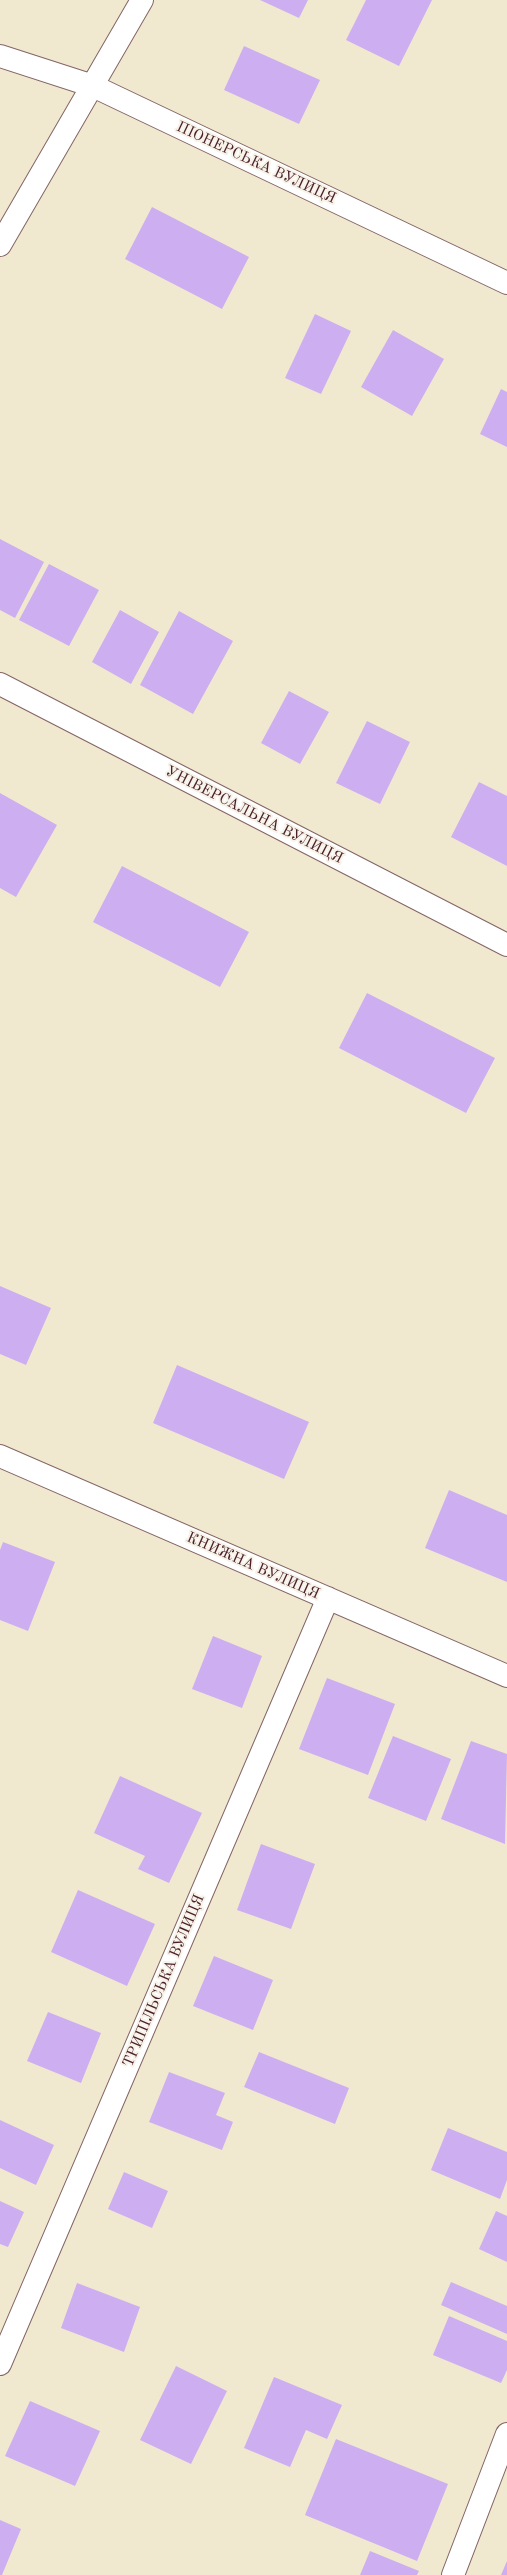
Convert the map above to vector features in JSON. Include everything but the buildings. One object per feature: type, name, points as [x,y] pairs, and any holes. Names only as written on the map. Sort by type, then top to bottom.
[{"type":"street","points":[[0,245],[142,0]]},
{"type":"street","name":"ПІОНЕРСЬКА ВУЛИЦЯ","points":[[0,56],[93,86],[507,282]]},
{"type":"street","name":"УНІВЕРСАЛЬНА ВУЛИЦЯ","points":[[0,684],[507,945]]},
{"type":"street","name":"КНИЖНА ВУЛИЦЯ","points":[[0,1456],[507,1676]]},
{"type":"street","name":"ТРИПІЛЬСЬКА ВУЛИЦЯ","points":[[0,2364],[328,1598]]},
{"type":"street","points":[[453,2575],[507,2434]]}]
